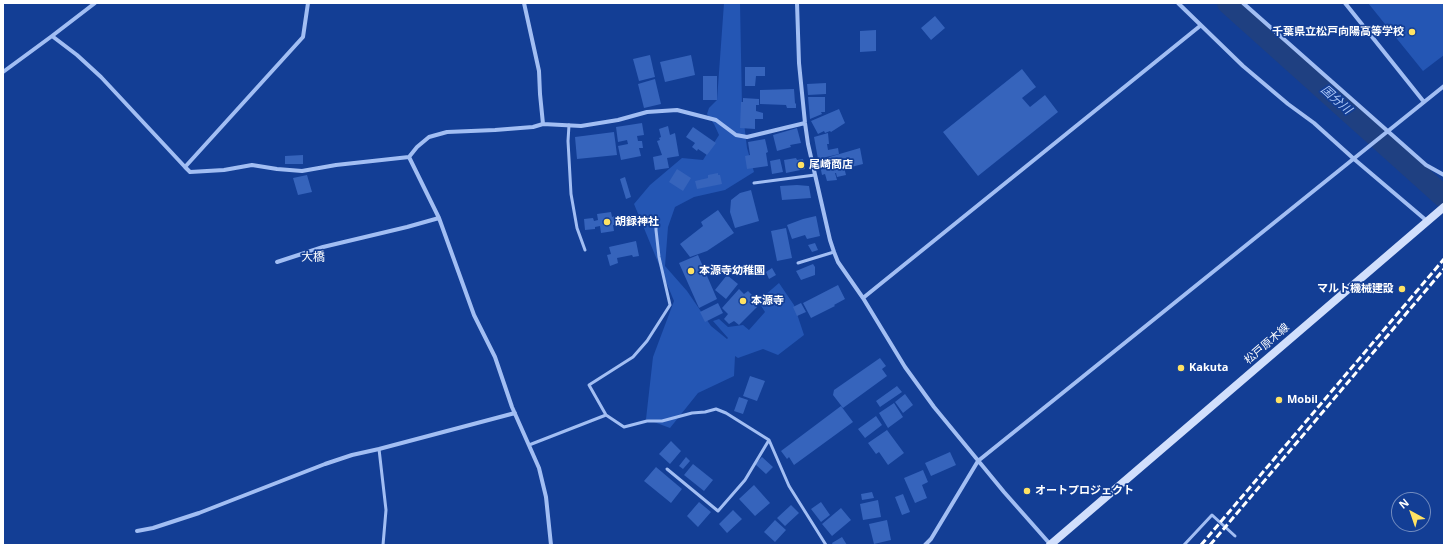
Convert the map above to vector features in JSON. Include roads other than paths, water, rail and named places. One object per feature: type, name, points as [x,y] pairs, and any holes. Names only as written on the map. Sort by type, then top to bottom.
[{"type":"main road","name":"松戸原木線","points":[[1050,545],[1444,207]]},
{"type":"street","points":[[3,72],[95,3]]},
{"type":"street","points":[[185,167],[303,37],[308,3]]},
{"type":"street","points":[[524,3],[539,71],[543,124]]},
{"type":"street","points":[[796,3],[799,64],[805,123],[815,175],[834,252],[838,262],[863,298],[905,368],[934,407],[1050,545]]},
{"type":"street","points":[[1178,3],[1200,26],[1243,66],[1288,104],[1314,123],[1354,159],[1428,221]]},
{"type":"street","points":[[1243,3],[1426,165],[1444,175]]},
{"type":"street","points":[[1345,3],[1424,102]]},
{"type":"street","points":[[863,298],[1200,26]]},
{"type":"street","points":[[52,36],[77,55],[101,77],[190,172],[224,170],[252,165],[302,171],[336,165],[409,157],[417,147],[429,137],[447,132],[533,127],[543,124],[581,126],[618,120],[647,112],[677,110],[716,120],[736,135],[748,137],[805,123]]},
{"type":"street","points":[[925,545],[931,540],[978,461],[1444,86]]},
{"type":"street","points":[[409,157],[439,218],[472,308],[495,357],[512,407],[539,468],[546,497],[551,545]]},
{"type":"street","points":[[277,262],[323,247],[439,218]]},
{"type":"street","points":[[137,531],[153,528],[200,513],[325,464],[352,455],[515,413]]},
{"type":"street","points":[[931,540],[932,545]]},
{"type":"lane","points":[[569,125],[568,141],[571,194],[577,228],[585,250]]},
{"type":"lane","points":[[754,183],[815,175]]},
{"type":"lane","points":[[656,217],[659,257],[670,305],[647,341],[633,356],[589,385],[606,415],[624,427],[647,421],[662,421],[692,413],[716,409],[726,412],[769,440],[789,486],[826,545]]},
{"type":"lane","points":[[798,262],[834,252]]},
{"type":"lane","points":[[529,445],[606,415]]},
{"type":"lane","points":[[667,469],[718,511],[745,480],[769,440]]},
{"type":"lane","points":[[379,449],[386,510],[383,545]]},
{"type":"lane","points":[[1184,545],[1212,515],[1234,536]]},
{"type":"waterway","name":"国分川","points":[[1228,3],[1444,197]]},
{"type":"railway","points":[[1201,545],[1444,259]]},
{"type":"railway","points":[[1210,545],[1444,269]]},
{"type":"place","name":"千葉県立松戸向陽高等学校","points":[[1412,32]]},
{"type":"place","name":"尾崎商店","points":[[801,165]]},
{"type":"place","name":"胡録神社","points":[[607,222]]},
{"type":"place","name":"本源寺幼稚園","points":[[691,271]]},
{"type":"place","name":"マルト機械建設","points":[[1402,289]]},
{"type":"place","name":"本源寺","points":[[743,301]]},
{"type":"place","name":"Kakuta","points":[[1181,368]]},
{"type":"place","name":"Mobil","points":[[1279,400]]},
{"type":"place","name":"オートプロジェクト","points":[[1027,491]]},
{"type":"district","name":"大橋","points":[[313,258]]}]
